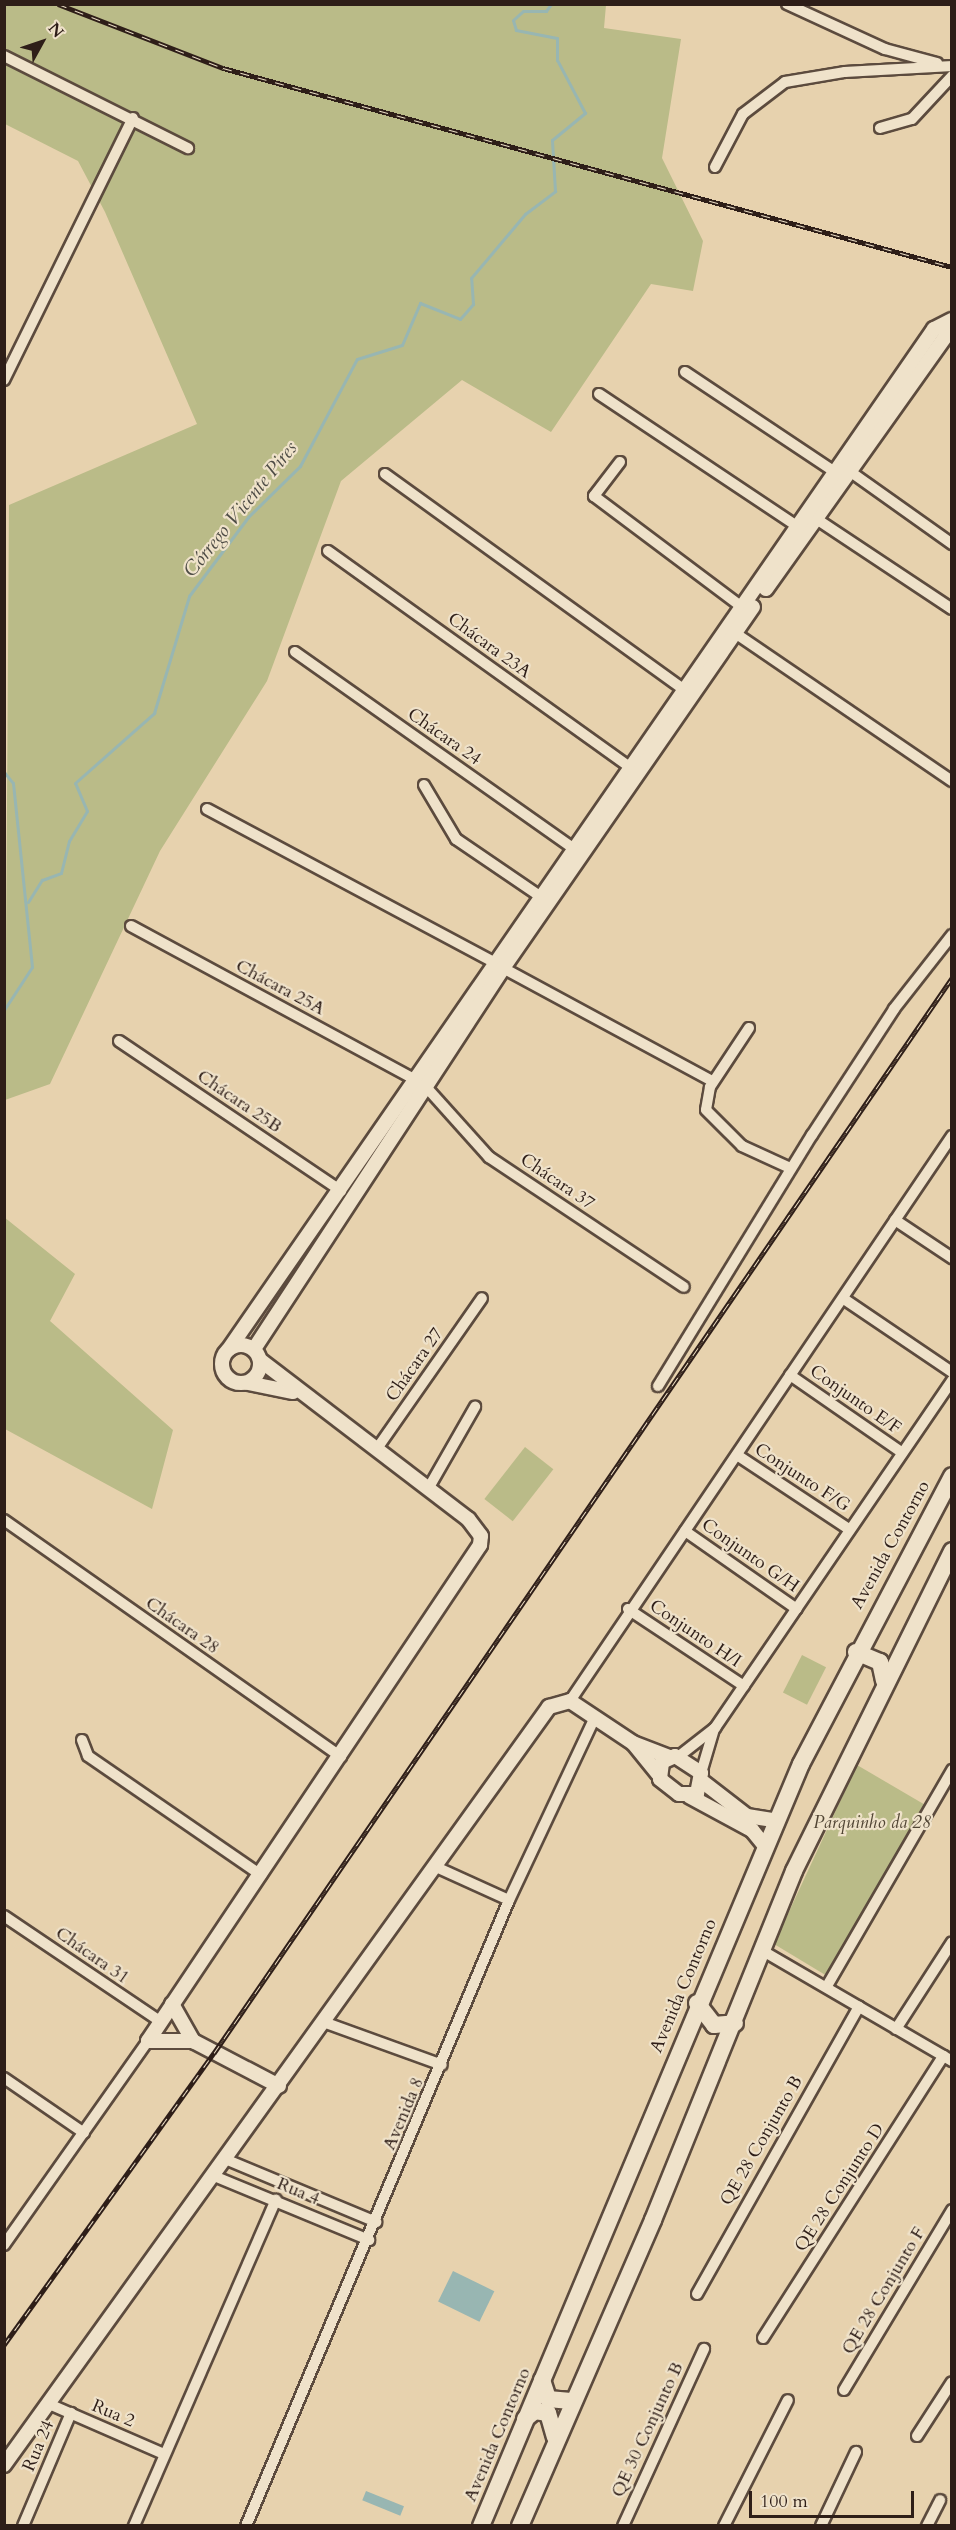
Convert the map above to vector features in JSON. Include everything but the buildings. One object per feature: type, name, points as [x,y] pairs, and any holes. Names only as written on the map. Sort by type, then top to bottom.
[{"type":"main road","name":"Avenida Contorno","points":[[481,2526],[542,2380],[584,2292],[697,2003],[777,1821],[856,1652],[951,1476]]},
{"type":"main road","points":[[520,2526],[555,2438],[735,2024],[828,1796],[951,1551]]},
{"type":"main road","points":[[856,1652],[880,1662],[884,1681]]},
{"type":"main road","points":[[697,2003],[714,2025],[735,2024]]},
{"type":"main road","points":[[542,2380],[548,2399],[571,2401]]},
{"type":"main road","points":[[525,2419],[535,2411],[548,2413],[555,2424],[555,2438]]},
{"type":"street","points":[[787,4],[808,10],[885,49],[951,69]]},
{"type":"street","points":[[4,56],[133,118],[188,148]]},
{"type":"street","points":[[880,128],[912,120],[951,69]]},
{"type":"street","points":[[715,167],[743,114],[785,82],[827,74],[951,69]]},
{"type":"street","points":[[4,380],[133,118]]},
{"type":"street","points":[[304,1395],[248,1383],[237,1384],[222,1369],[229,1349],[340,1191],[414,1079],[499,966],[815,518],[841,471],[934,329],[951,321]]},
{"type":"street","points":[[545,899],[574,849],[797,526],[951,327]]},
{"type":"street","points":[[685,372],[951,544]]},
{"type":"street","points":[[599,394],[797,526]]},
{"type":"street","points":[[620,462],[594,496],[742,607]]},
{"type":"street","points":[[386,474],[684,690]]},
{"type":"street","points":[[815,518],[951,609]]},
{"type":"street","name":"Chácara 23A","points":[[328,551],[630,767]]},
{"type":"street","points":[[735,633],[951,781]]},
{"type":"street","name":"Chácara 24","points":[[295,652],[574,849]]},
{"type":"street","points":[[424,785],[456,839],[545,899]]},
{"type":"street","points":[[207,809],[712,1081]]},
{"type":"street","name":"Chácara 25A","points":[[130,926],[414,1079]]},
{"type":"street","points":[[658,1386],[790,1168],[894,1009],[951,935]]},
{"type":"street","points":[[248,1383],[259,1374],[257,1355],[427,1088],[499,966]]},
{"type":"street","points":[[749,1028],[712,1081],[705,1105],[716,1124],[763,1159],[790,1168]]},
{"type":"street","name":"Chácara 25B","points":[[119,1041],[340,1191]]},
{"type":"street","name":"Chácara 37","points":[[427,1088],[481,1151],[684,1287]]},
{"type":"street","points":[[570,1701],[628,1609],[737,1455],[950,1142]]},
{"type":"street","points":[[895,1220],[951,1258]]},
{"type":"street","name":"Chácara 27","points":[[376,1450],[482,1298]]},
{"type":"street","points":[[844,1299],[951,1372]]},
{"type":"street","points":[[4,2245],[148,2041],[480,1550],[477,1527],[304,1395],[257,1355],[229,1349]]},
{"type":"street","name":"Conjunto E/F","points":[[790,1375],[901,1452]]},
{"type":"street","points":[[689,1796],[700,1791],[715,1728],[951,1380]]},
{"type":"street","points":[[428,1489],[476,1407]]},
{"type":"street","name":"Conjunto F/G","points":[[737,1455],[849,1529]]},
{"type":"street","name":"Chácara 28","points":[[4,1520],[341,1757]]},
{"type":"street","name":"Conjunto G/H","points":[[685,1530],[797,1609]]},
{"type":"street","name":"Conjunto H/I","points":[[628,1609],[744,1686]]},
{"type":"street","points":[[4,2465],[326,2023],[434,1866],[553,1703],[570,1701],[633,1743],[674,1757],[747,1816],[777,1821]]},
{"type":"street","name":"Avenida 8","points":[[246,2526],[369,2240],[509,1899],[595,1717]]},
{"type":"street","points":[[658,1774],[674,1757],[715,1728]]},
{"type":"street","points":[[82,1740],[88,1756],[261,1875]]},
{"type":"street","points":[[633,1743],[672,1789],[752,1830],[766,1847]]},
{"type":"street","points":[[827,1986],[951,1770]]},
{"type":"street","points":[[434,1866],[509,1899]]},
{"type":"street","name":"Chácara 31","points":[[4,1916],[161,2022]]},
{"type":"street","points":[[896,2029],[951,1942]]},
{"type":"street","points":[[763,1951],[827,1986],[947,2058]]},
{"type":"street","points":[[172,2004],[193,2041]]},
{"type":"street","name":"QE 28 Conjunto B","points":[[697,2294],[859,2006]]},
{"type":"street","points":[[326,2023],[442,2065]]},
{"type":"street","points":[[148,2041],[193,2041],[279,2086]]},
{"type":"street","name":"QE 28 Conjunto D","points":[[763,2337],[947,2058]]},
{"type":"street","points":[[4,2078],[84,2133]]},
{"type":"street","name":"Rua 4","points":[[225,2159],[376,2223]]},
{"type":"street","name":"Rua 4","points":[[214,2176],[369,2240]]},
{"type":"street","points":[[134,2526],[271,2198],[273,2180]]},
{"type":"street","points":[[315,2216],[321,2200]]},
{"type":"street","name":"QE 28 Conjunto F","points":[[844,2390],[951,2210]]},
{"type":"street","name":"QE 30 Conjunto B","points":[[623,2526],[704,2349]]},
{"type":"street","points":[[917,2436],[951,2382]]},
{"type":"street","points":[[724,2526],[788,2400]]},
{"type":"street","name":"Rua 2","points":[[49,2404],[164,2454]]},
{"type":"street","name":"Rua 24","points":[[23,2526],[71,2413]]},
{"type":"street","points":[[821,2526],[856,2452]]},
{"type":"street","points":[[927,2526],[940,2500]]},
{"type":"green space","points":[[5,5],[606,5],[604,28],[681,39],[662,158],[703,241],[693,291],[651,284],[551,432],[462,380],[341,481],[267,681],[160,851],[50,1084],[5,1100],[9,505],[197,424],[105,212],[78,161],[5,124]]},
{"type":"green space","points":[[4,1217],[75,1274],[50,1321],[173,1430],[152,1509],[5,1429]]},
{"type":"green space","points":[[525,1447],[553,1469],[513,1521],[484,1499]]},
{"type":"green space","points":[[802,1655],[826,1667],[807,1705],[783,1692]]},
{"type":"green space","name":"Parquinho da 28","points":[[857,1765],[927,1806],[827,1976],[774,1944]]},
{"type":"water","points":[[453,2271],[494,2291],[479,2322],[438,2302]]},
{"type":"water","points":[[366,2491],[404,2506],[400,2516],[362,2500]]},
{"type":"waterway","name":"Córrego Vicente Pires","points":[[28,902],[42,880],[61,873],[69,841],[87,811],[75,783],[154,713],[189,596],[248,517],[300,466],[357,359],[402,345],[420,303],[460,319],[473,304],[471,278],[525,214],[555,191],[552,140],[585,113],[557,60],[557,38],[516,30],[513,20],[523,11],[546,11],[551,4]]},
{"type":"waterway","points":[[4,772],[13,783],[32,967],[4,1010]]},
{"type":"railway","points":[[58,4],[223,68],[952,267]]},
{"type":"railway","points":[[4,2345],[214,2053],[952,978]]}]
